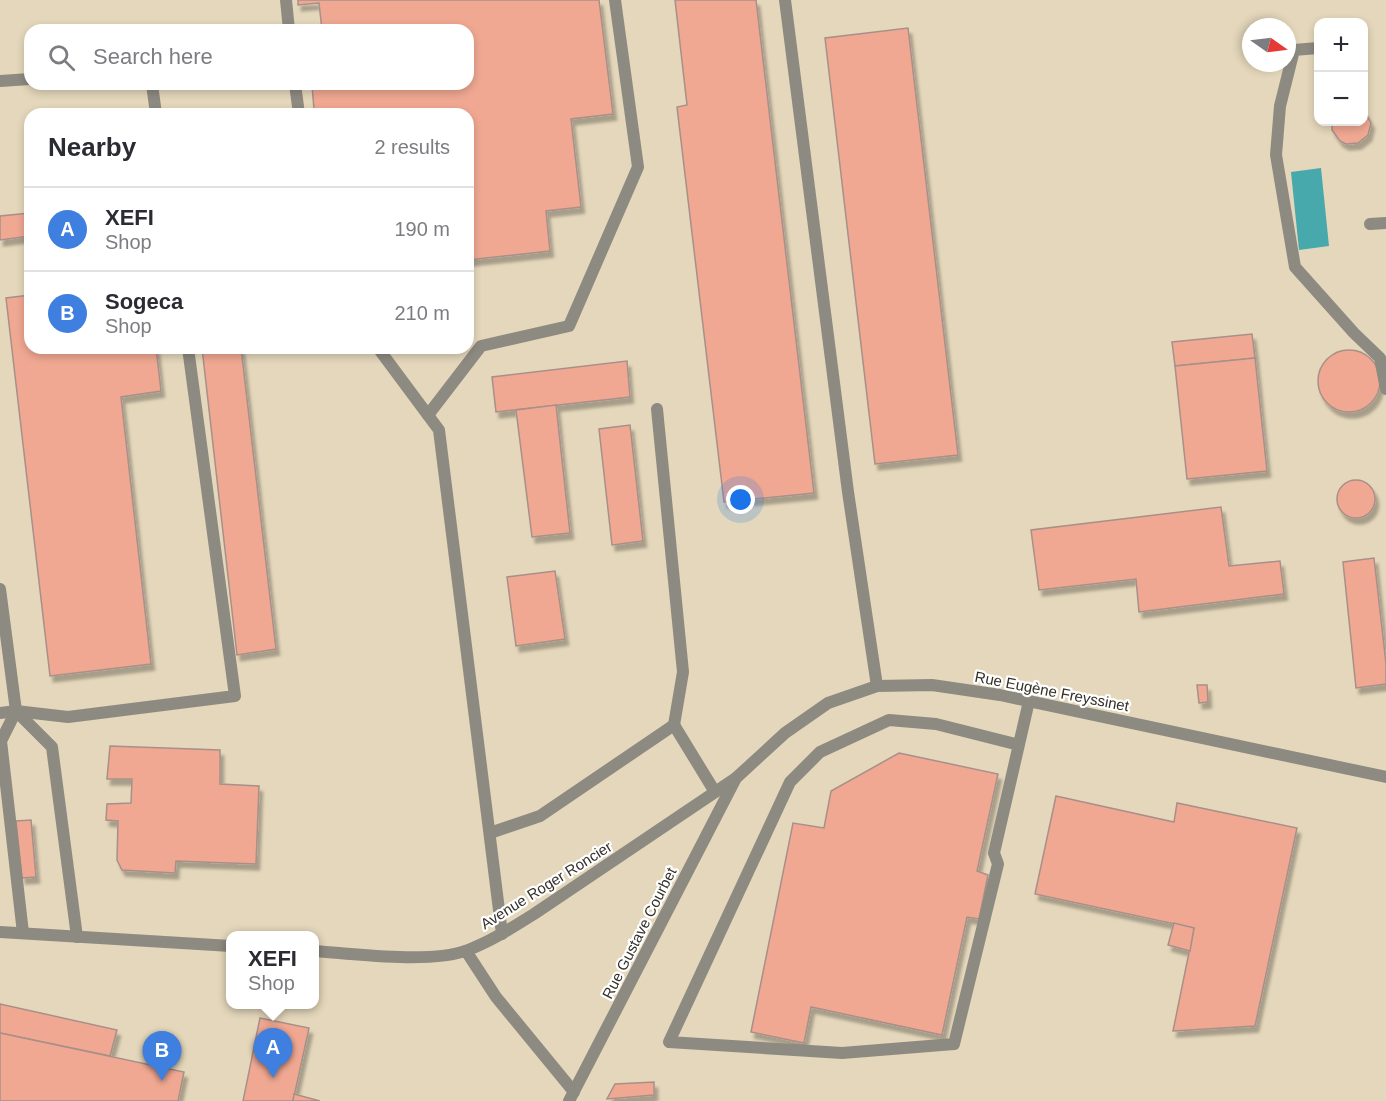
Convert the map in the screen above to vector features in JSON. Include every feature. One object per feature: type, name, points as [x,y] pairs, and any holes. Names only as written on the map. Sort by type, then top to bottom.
[{"type":"street","points":[[286,0],[288,24]]},
{"type":"street","points":[[428,415],[481,346],[569,326],[638,167],[615,0]]},
{"type":"street","points":[[785,0],[848,492],[877,686]]},
{"type":"street","points":[[1314,48],[1294,50],[1280,106],[1276,154],[1295,267],[1354,333],[1380,358],[1386,389]]},
{"type":"street","points":[[0,81],[24,79]]},
{"type":"street","points":[[153,90],[155,108]]},
{"type":"street","points":[[296,90],[298,108]]},
{"type":"street","points":[[1370,224],[1386,223]]},
{"type":"street","points":[[0,713],[16,711],[68,717],[235,696],[189,354]]},
{"type":"street","points":[[382,354],[439,430],[502,934]]},
{"type":"street","points":[[657,409],[683,672],[674,725],[715,792]]},
{"type":"street","points":[[0,589],[16,711],[1,741],[23,933]]},
{"type":"street","name":"Rue Eugène Freyssinet","points":[[736,778],[784,733],[828,703],[877,686],[933,685],[1029,701],[1386,777]]},
{"type":"street","points":[[1019,745],[936,724],[889,720],[820,752],[790,782],[669,1042],[842,1053],[954,1044],[998,864],[993,854],[1019,745],[1029,701]]},
{"type":"street","points":[[16,711],[52,747],[77,937]]},
{"type":"street","points":[[490,833],[540,816],[674,725]]},
{"type":"street","name":"Avenue Roger Roncier","points":[[319,951],[388,956],[433,956],[466,951],[502,934],[736,778]]},
{"type":"street","name":"Rue Gustave Courbet","points":[[572,1096],[736,778]]},
{"type":"street","points":[[0,932],[226,946]]},
{"type":"street","points":[[466,951],[496,997],[572,1096]]},
{"type":"shaded area","points":[[0,0],[1386,0],[1386,1101],[0,1101]]},
{"type":"water","points":[[1321,168],[1329,246],[1299,250],[1291,172]]},
{"type":"building","points":[[298,0],[599,0],[613,114],[571,119],[581,207],[546,211],[550,251],[474,259],[474,108],[314,108],[312,90],[474,90],[474,24],[321,24],[319,3],[298,5]]},
{"type":"building","points":[[675,0],[756,0],[814,493],[724,502],[677,107],[687,105]]},
{"type":"building","points":[[908,28],[958,455],[875,464],[825,38]]},
{"type":"building","points":[[1368,117],[1371,123],[1368,135],[1358,143],[1346,144],[1340,141],[1332,130],[1332,126],[1368,126]]},
{"type":"building","points":[[24,214],[24,237],[0,240],[0,216]]},
{"type":"building","points":[[24,296],[24,354],[157,354],[161,391],[121,397],[151,664],[50,676],[6,298]]},
{"type":"building","points":[[1252,334],[1255,358],[1175,366],[1172,342]]},
{"type":"building","points":[[1349,350],[1371,359],[1380,381],[1371,403],[1349,412],[1327,403],[1318,381],[1327,359]]},
{"type":"building","points":[[203,354],[242,354],[276,649],[237,655]]},
{"type":"building","points":[[1255,358],[1267,471],[1187,479],[1175,366]]},
{"type":"building","points":[[627,361],[630,397],[496,412],[492,377]]},
{"type":"building","points":[[556,405],[570,533],[532,537],[516,410]]},
{"type":"building","points":[[630,425],[643,541],[612,545],[599,429]]},
{"type":"building","points":[[1356,480],[1370,485],[1375,499],[1370,513],[1356,518],[1342,513],[1337,499],[1342,485]]},
{"type":"building","points":[[1221,507],[1229,566],[1280,561],[1284,594],[1139,612],[1136,579],[1039,590],[1031,530]]},
{"type":"building","points":[[1374,558],[1386,664],[1386,684],[1356,688],[1343,562]]},
{"type":"building","points":[[555,571],[565,639],[516,646],[507,577]]},
{"type":"building","points":[[1197,685],[1207,685],[1208,702],[1199,703]]},
{"type":"building","points":[[110,746],[220,750],[220,784],[259,786],[256,864],[176,861],[175,873],[122,870],[117,860],[118,821],[106,820],[107,804],[131,803],[132,779],[107,779]]},
{"type":"building","points":[[899,753],[998,774],[977,871],[988,875],[979,919],[967,917],[942,1035],[811,1007],[804,1043],[751,1032],[793,823],[824,828],[831,791]]},
{"type":"building","points":[[1056,796],[1174,822],[1177,803],[1297,828],[1255,1026],[1173,1031],[1194,928],[1035,894]]},
{"type":"building","points":[[31,820],[36,877],[22,878],[16,821]]},
{"type":"building","points":[[1174,923],[1194,928],[1190,951],[1168,945]]},
{"type":"building","points":[[0,1004],[117,1030],[110,1056],[0,1033]]},
{"type":"building","points":[[260,1018],[309,1028],[293,1101],[243,1101]]},
{"type":"building","points":[[0,1033],[184,1072],[178,1101],[0,1101]]},
{"type":"building","points":[[654,1082],[654,1095],[607,1099],[615,1084]]},
{"type":"building","points":[[294,1094],[320,1101],[293,1101]]},
{"type":"place","name":"XEFI","points":[[273,1078]]},
{"type":"place","name":"Sogeca","points":[[162,1081]]}]
